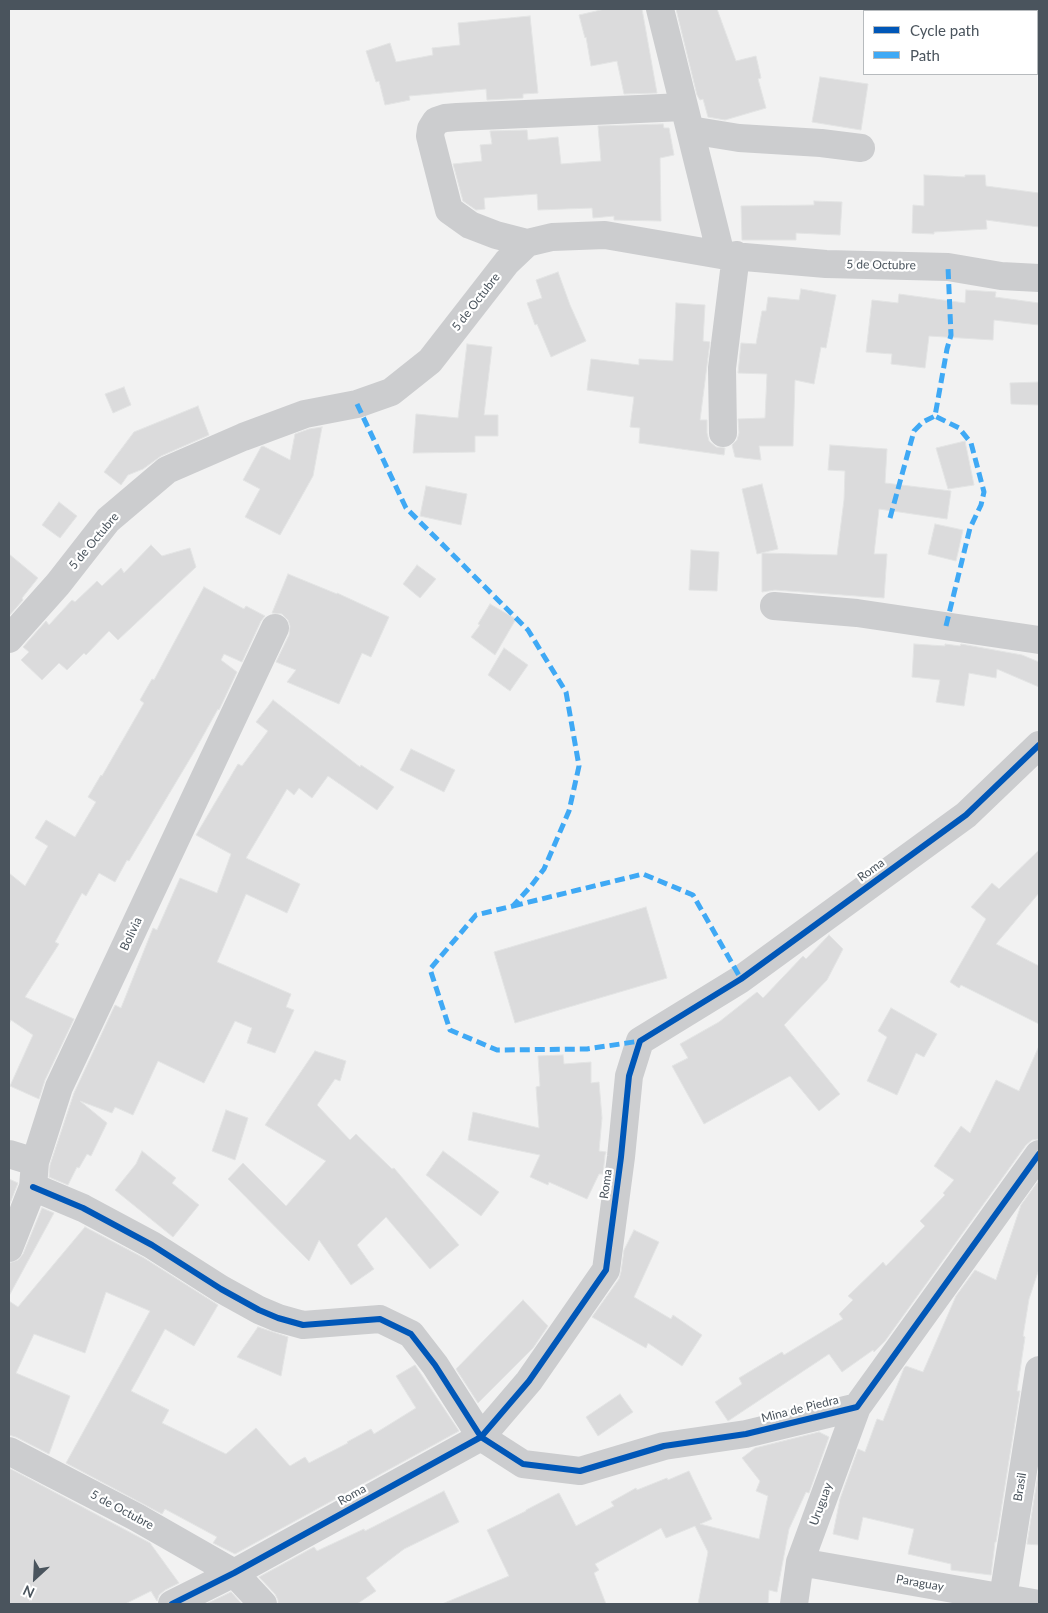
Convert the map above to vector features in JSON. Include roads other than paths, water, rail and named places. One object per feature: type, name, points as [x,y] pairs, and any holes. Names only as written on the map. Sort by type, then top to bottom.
[{"type":"street","points":[[660,9],[687,118],[728,255],[722,368],[723,433]]},
{"type":"street","points":[[527,243],[496,235],[470,225],[449,210],[430,136],[431,129],[436,121],[457,117],[687,118],[739,138],[861,148]]},
{"type":"street","name":"5 de Octubre","points":[[9,639],[58,584],[108,520],[167,470],[305,414],[357,404],[391,392],[430,361],[507,262],[527,243],[552,237],[605,235],[728,255],[826,264],[948,267],[1001,276],[1039,278]]},
{"type":"street","points":[[774,606],[858,613],[1039,640]]},
{"type":"street","name":"Bolivia","points":[[9,1248],[34,1174],[59,1087],[275,628]]},
{"type":"street","name":"Roma","points":[[172,1604],[234,1573],[481,1438],[529,1381],[606,1270],[621,1157],[629,1076],[640,1041],[741,979],[966,815],[1039,745]]},
{"type":"street","points":[[9,1154],[34,1174],[84,1208],[152,1245],[221,1289],[259,1310],[303,1325],[380,1319],[411,1334],[435,1365],[481,1438]]},
{"type":"street","name":"Mina de Piedra","points":[[481,1438],[523,1464],[580,1471],[664,1446],[746,1434],[857,1406],[1039,1154]]},
{"type":"street","name":"Brasil","points":[[1002,1601],[1039,1370]]},
{"type":"street","name":"Uruguay","points":[[794,1604],[800,1562],[857,1406]]},
{"type":"street","name":"5 de Octubre","points":[[9,1451],[136,1517],[234,1573],[263,1604]]},
{"type":"street","name":"Paraguay","points":[[800,1562],[1002,1601],[1039,1604]]}]
